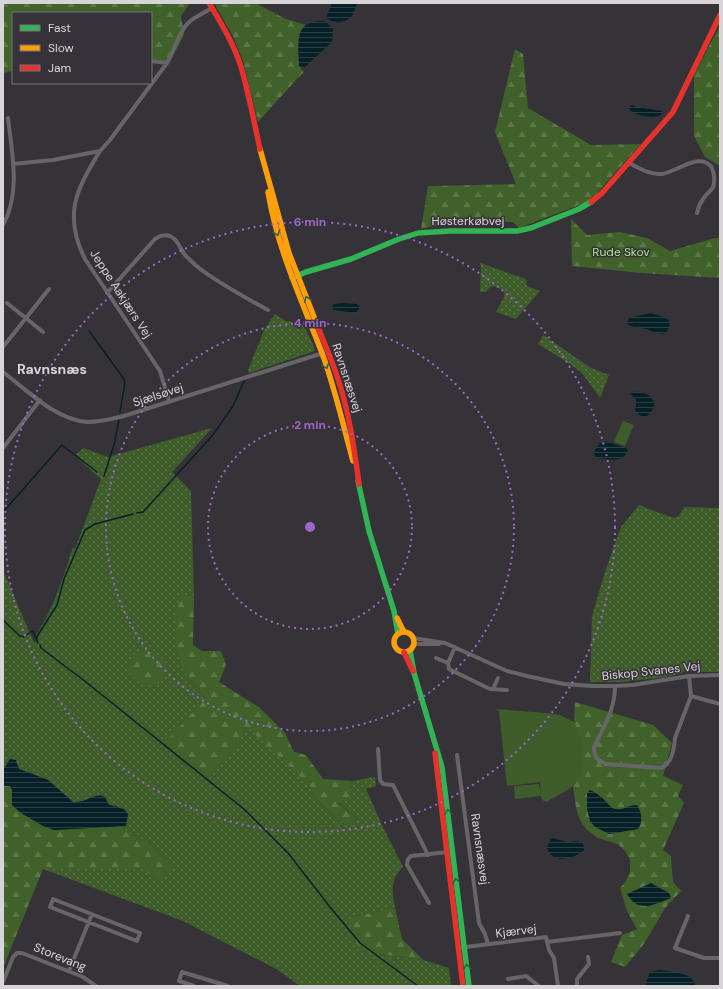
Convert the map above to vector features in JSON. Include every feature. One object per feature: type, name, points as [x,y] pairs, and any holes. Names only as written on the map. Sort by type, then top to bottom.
[{"type":"main road","name":"Ravnsnæsvej","points":[[210,5],[227,32],[242,67],[264,167],[269,204],[275,227],[325,352],[371,536],[401,633]]},
{"type":"main road","name":"Høsterkøbvej","points":[[295,276],[352,259],[399,239],[418,234],[450,231],[512,232],[532,228],[579,209],[591,202],[602,193],[673,112],[720,15]]},
{"type":"main road","points":[[410,646],[398,650],[394,644],[395,638],[401,633],[410,634],[410,646],[414,673],[442,767],[469,986]]},
{"type":"main road","points":[[434,739],[446,852],[463,986]]},
{"type":"street","name":"Jeppe Aakjærs Vej","points":[[152,83],[174,52],[180,34],[187,24],[210,5]]},
{"type":"street","points":[[152,61],[167,63]]},
{"type":"street","name":"Jeppe Aakjærs Vej","points":[[151,84],[110,140],[100,151],[81,185],[73,211],[73,221],[78,246],[85,260],[160,371],[169,401]]},
{"type":"street","points":[[3,225],[9,214],[13,191],[13,164],[8,118]]},
{"type":"street","points":[[13,164],[53,160],[100,151]]},
{"type":"street","points":[[629,163],[650,173],[660,175],[670,173],[690,163],[700,161],[707,163],[711,166],[714,172],[713,186],[702,199],[697,213]]},
{"type":"street","points":[[107,293],[155,239],[166,235],[175,239],[185,255],[198,268],[232,290],[268,310]]},
{"type":"street","points":[[3,347],[49,289]]},
{"type":"street","points":[[7,303],[44,332]]},
{"type":"street","name":"Sjælsøvej","points":[[3,372],[60,414],[73,420],[87,422],[101,421],[124,416],[325,352]]},
{"type":"street","points":[[3,448],[40,400]]},
{"type":"street","name":"Biskop Svanes Vej","points":[[410,646],[447,644],[494,665],[527,676],[564,684],[594,686],[633,685],[689,676],[720,675]]},
{"type":"street","points":[[455,647],[448,663],[449,669],[490,689],[506,690]]},
{"type":"street","points":[[436,658],[448,663]]},
{"type":"street","points":[[615,686],[613,707],[594,747],[596,758],[606,764],[661,768],[666,766],[669,762],[691,696],[689,676]]},
{"type":"street","points":[[493,689],[498,678]]},
{"type":"street","points":[[691,696],[720,704]]},
{"type":"street","points":[[378,749],[380,780],[383,784],[393,784],[428,855]]},
{"type":"street","name":"Ravnsnæsvej","points":[[457,755],[479,923],[488,944]]},
{"type":"street","points":[[429,903],[407,865],[408,858],[411,856],[452,851]]},
{"type":"street","points":[[53,900],[140,933],[137,941],[89,922],[50,907],[53,900]]},
{"type":"street","points":[[69,971],[92,914]]},
{"type":"street","points":[[688,916],[675,948],[704,958],[720,958]]},
{"type":"street","name":"Kjærvej","points":[[458,948],[546,937],[547,942],[620,933]]},
{"type":"street","points":[[547,942],[549,950],[554,958],[558,986],[552,986]]},
{"type":"street","name":"Storevang","points":[[3,982],[13,957],[17,953],[22,952],[84,977],[96,986]]},
{"type":"street","points":[[577,986],[577,979],[589,964],[588,957]]},
{"type":"street","points":[[194,986],[179,982],[182,972],[217,984],[228,986]]},
{"type":"street","points":[[511,973],[510,978],[526,976],[540,986]]},
{"type":"green space","points":[[3,3],[190,3],[181,16],[184,35],[169,63],[152,60],[152,12],[12,12],[12,71],[3,73]]},
{"type":"green space","points":[[214,3],[255,3],[286,19],[306,25],[300,34],[298,50],[299,66],[304,72],[258,122],[243,61],[232,34]]},
{"type":"green space","points":[[720,25],[720,166],[705,157],[694,136],[694,75]]},
{"type":"green space","points":[[515,49],[523,54],[528,108],[591,145],[641,144],[590,201],[519,228],[513,222],[452,222],[421,229],[428,186],[516,184],[495,132]]},
{"type":"green space","name":"Rude Skov","points":[[571,219],[587,235],[620,232],[647,238],[670,251],[715,238],[720,238],[720,278],[641,273],[572,266]]},
{"type":"green space","points":[[480,263],[526,279],[527,286],[540,291],[516,319],[496,312],[504,297],[504,291],[494,286],[489,288],[486,292],[480,292]]},
{"type":"green space","points":[[275,314],[286,321],[303,324],[315,351],[249,373],[248,370],[265,328]]},
{"type":"green space","points":[[543,335],[591,368],[609,375],[600,398],[582,373],[538,344]]},
{"type":"green space","points":[[623,421],[634,425],[625,446],[614,442]]},
{"type":"green space","points":[[212,428],[172,472],[191,491],[194,598],[183,594],[187,674],[206,698],[245,724],[309,785],[317,800],[345,825],[357,819],[338,802],[348,800],[352,781],[375,777],[376,786],[366,789],[403,867],[396,876],[393,886],[395,908],[351,917],[365,952],[423,960],[449,968],[451,986],[300,986],[278,970],[183,921],[43,869],[134,869],[164,860],[152,845],[129,834],[122,826],[126,826],[118,806],[109,805],[92,797],[84,801],[73,802],[48,780],[19,769],[3,768],[3,570],[34,643],[39,639],[36,635],[53,603],[73,547],[75,549],[101,479],[75,456],[83,448],[108,457]]},
{"type":"green space","points":[[639,505],[673,518],[679,516],[684,507],[720,508],[720,672],[698,672],[701,668],[690,666],[682,673],[666,677],[622,682],[590,682],[592,616],[606,569],[621,527]]},
{"type":"green space","points":[[183,594],[194,598],[193,645],[202,651],[221,651],[226,665],[219,682],[259,707],[285,733],[294,752],[306,755],[323,779],[352,781],[348,800],[338,803],[357,819],[345,825],[317,800],[309,785],[245,725],[239,742],[208,776],[165,743],[206,698],[187,674],[176,649],[175,612]]},
{"type":"green space","points":[[148,651],[164,659],[167,669],[158,684],[144,687],[127,672],[133,654]]},
{"type":"green space","points":[[575,702],[653,725],[672,743],[663,776],[683,785],[678,796],[684,803],[663,850],[671,856],[673,882],[681,891],[665,908],[644,944],[625,967],[611,962],[622,935],[637,929],[627,911],[620,888],[626,881],[630,872],[630,860],[625,851],[618,844],[598,838],[586,829],[579,818],[573,786],[579,776],[582,763],[582,746],[574,722]],"holes":[[[587,793],[602,797],[612,809],[623,809],[631,805],[595,827],[592,823],[587,807]],[[651,884],[671,898],[649,907],[632,891]]]},
{"type":"green space","points":[[496,709],[560,715],[574,722],[580,737],[582,756],[579,777],[574,785],[547,802],[542,800],[541,796],[515,799],[514,786],[539,784],[541,795],[540,782],[507,786],[499,711]]},
{"type":"green space","points":[[3,786],[10,786],[12,790],[12,805],[54,830],[122,826],[129,834],[152,845],[164,860],[173,865],[163,880],[156,880],[142,867],[134,869],[43,869],[3,968]]},
{"type":"green space","points":[[395,908],[402,939],[423,960],[365,952],[349,936],[351,917]]},
{"type":"water","points":[[332,3],[357,4],[351,17],[345,21],[339,22],[326,18]]},
{"type":"water","points":[[318,21],[325,21],[333,29],[332,42],[305,67],[299,66],[298,44],[300,33],[306,25]]},
{"type":"water","points":[[632,105],[662,111],[662,114],[651,117],[636,114],[629,109]]},
{"type":"water","points":[[334,304],[357,304],[360,307],[356,313],[333,310],[332,306]]},
{"type":"water","points":[[650,313],[665,317],[670,322],[666,333],[658,333],[627,324],[629,318]]},
{"type":"water","points":[[632,392],[648,395],[654,401],[652,411],[647,416],[641,416],[636,412],[636,400],[631,394]]},
{"type":"water","points":[[606,441],[628,449],[626,454],[615,460],[596,458],[594,454],[597,448],[600,444]]},
{"type":"water","points":[[10,759],[16,760],[19,769],[48,780],[73,802],[82,801],[97,796],[105,797],[109,805],[124,809],[128,814],[126,826],[54,830],[43,826],[21,813],[12,805],[12,790],[10,786],[3,786],[3,768]]},
{"type":"water","points":[[590,790],[615,809],[637,805],[641,817],[641,823],[638,829],[609,834],[595,827],[590,821],[587,809],[587,793]]},
{"type":"water","points":[[553,838],[567,842],[583,842],[584,850],[569,858],[564,859],[553,857],[547,848],[550,840]]},
{"type":"water","points":[[651,883],[669,893],[671,898],[653,905],[642,906],[631,900],[627,894]]},
{"type":"water","points":[[660,970],[675,972],[690,977],[695,984],[694,986],[647,986],[646,983],[650,972]]},
{"type":"waterway","points":[[89,331],[124,379],[125,383],[120,412]]},
{"type":"waterway","points":[[137,513],[143,512],[212,436],[233,406],[244,381]]},
{"type":"waterway","points":[[104,476],[114,445],[119,420]]},
{"type":"waterway","points":[[3,512],[62,445],[97,472]]},
{"type":"waterway","points":[[36,638],[57,605],[64,579],[85,530],[95,524],[133,514]]},
{"type":"waterway","points":[[3,620],[20,636],[24,637],[29,633]]},
{"type":"waterway","points":[[31,632],[33,631],[38,643]]},
{"type":"waterway","points":[[40,645],[41,648],[86,682],[245,810],[288,853],[360,943],[418,986]]},
{"type":"traffic: fast","points":[[292,278],[306,272],[351,259],[399,239],[418,233],[450,231],[517,231],[531,228],[579,209],[591,202]]},
{"type":"traffic: fast","points":[[358,481],[369,531],[394,611],[398,634]]},
{"type":"traffic: fast","points":[[410,650],[414,673],[442,767],[469,986]]},
{"type":"traffic: slow","points":[[260,149],[289,253],[316,322]]},
{"type":"traffic: slow","points":[[268,192],[272,214],[284,254],[327,366],[353,461]]},
{"type":"traffic: slow","points":[[397,618],[404,632]]},
{"type":"traffic: slow","points":[[404,632],[411,635],[414,642],[411,649],[404,652],[397,649],[394,642],[397,635],[404,632]]},
{"type":"traffic: jam","points":[[209,3],[227,34],[238,58],[260,149]]},
{"type":"traffic: jam","points":[[591,202],[602,193],[673,112],[720,15]]},
{"type":"traffic: jam","points":[[316,322],[335,369],[345,402],[359,484]]},
{"type":"traffic: jam","points":[[404,652],[413,671]]},
{"type":"traffic: jam","points":[[435,753],[463,986]]},
{"type":"district","name":"Ravnsnæs","points":[[52,369]]}]
